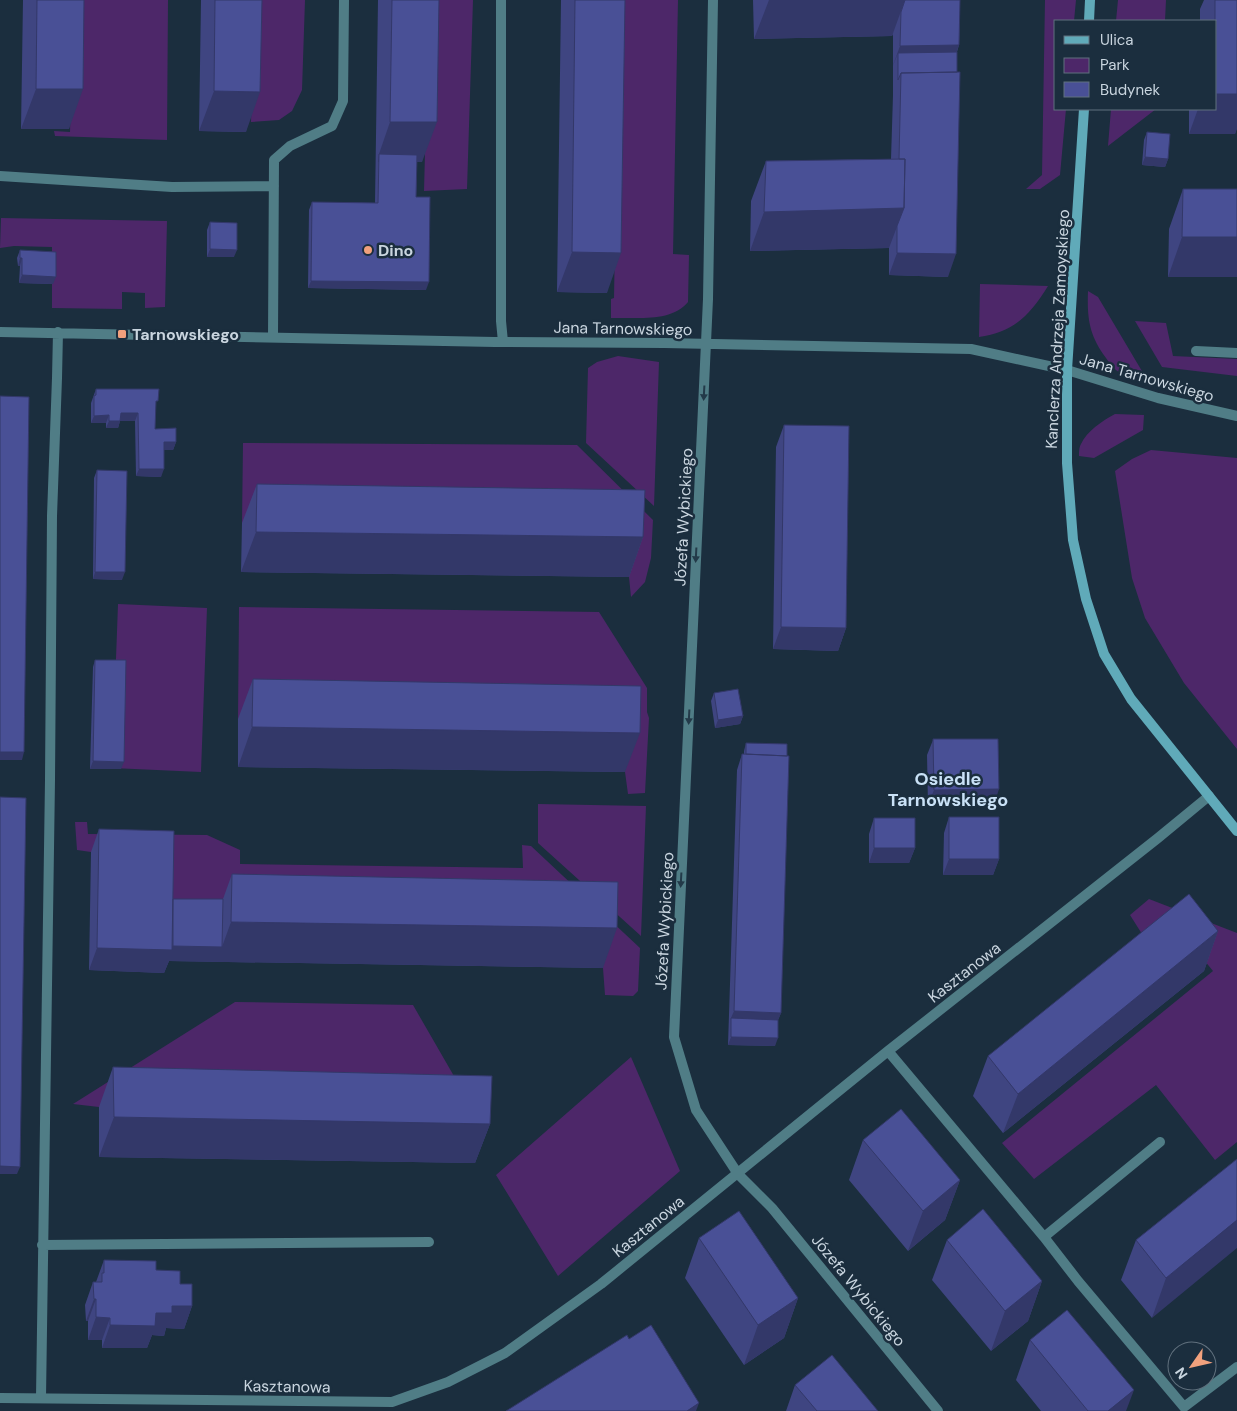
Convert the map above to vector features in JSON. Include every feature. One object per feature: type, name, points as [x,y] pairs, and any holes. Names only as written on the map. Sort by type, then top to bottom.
[{"type":"street","points":[[273,337],[274,160],[290,146],[332,126],[344,100],[344,0]]},
{"type":"street","points":[[501,0],[501,321],[503,342]]},
{"type":"street","name":"Józefa Wybickiego","points":[[713,0],[706,344],[674,1037],[696,1110],[738,1174],[772,1208],[938,1411]]},
{"type":"street","points":[[1089,20],[1090,0]]},
{"type":"street","name":"Kanclerza Andrzeja Zamoyskiego","points":[[1084,110],[1067,370],[1067,464],[1073,540],[1086,599],[1104,654],[1131,699],[1237,831]]},
{"type":"street","points":[[0,176],[172,187],[274,186]]},
{"type":"street","name":"Jana Tarnowskiego","points":[[0,332],[503,342],[664,342],[971,349],[1067,370],[1158,398],[1237,416]]},
{"type":"street","points":[[41,1398],[52,516],[58,332]]},
{"type":"street","points":[[1196,351],[1237,352]]},
{"type":"street","name":"Kasztanowa","points":[[0,1398],[392,1402],[448,1382],[505,1353],[601,1284],[888,1051],[1209,796]]},
{"type":"street","points":[[888,1051],[1184,1406],[1237,1367]]},
{"type":"street","points":[[1044,1237],[1160,1142]]},
{"type":"street","points":[[42,1245],[429,1242]]},
{"type":"green space","points":[[73,0],[168,0],[167,140],[55,136],[54,131],[70,132]]},
{"type":"green space","points":[[254,0],[305,0],[302,90],[292,111],[279,120],[251,122]]},
{"type":"green space","points":[[429,0],[473,0],[467,189],[424,191]]},
{"type":"green space","points":[[619,0],[678,0],[673,254],[689,255],[688,302],[681,309],[672,313],[652,318],[611,318],[611,299],[614,298]]},
{"type":"green space","points":[[1045,0],[1076,0],[1074,20],[1054,20],[1054,110],[1066,110],[1060,175],[1040,189],[1026,189],[1042,175]]},
{"type":"green space","points":[[1118,0],[1166,0],[1165,20],[1116,20]]},
{"type":"green space","points":[[1111,110],[1155,110],[1108,146]]},
{"type":"green space","points":[[1,218],[167,221],[165,307],[145,308],[145,293],[122,292],[122,309],[52,308],[52,247],[14,246],[0,248]]},
{"type":"green space","points":[[980,284],[1048,286],[1035,306],[1020,320],[1002,331],[979,337]]},
{"type":"green space","points":[[1088,291],[1098,297],[1149,383],[1132,378],[1115,369],[1100,350],[1090,326]]},
{"type":"green space","points":[[1135,321],[1166,323],[1173,356],[1237,359],[1237,376],[1162,367]]},
{"type":"green space","points":[[618,356],[659,362],[654,506],[586,443],[588,368],[597,362]]},
{"type":"green space","points":[[1115,414],[1144,415],[1143,430],[1094,458],[1079,456],[1080,445],[1087,435],[1100,423]]},
{"type":"green space","points":[[243,443],[577,445],[653,520],[651,558],[645,582],[631,597],[629,577],[242,523]]},
{"type":"green space","points":[[1151,450],[1237,458],[1237,749],[1184,683],[1145,618],[1132,578],[1115,471],[1132,459]]},
{"type":"green space","points":[[118,604],[207,608],[201,772],[112,768]]},
{"type":"green space","points":[[239,607],[599,612],[647,688],[647,712],[649,718],[645,793],[628,794],[625,772],[238,719]]},
{"type":"green space","points":[[538,804],[646,806],[641,936],[538,843]]},
{"type":"green space","points":[[75,822],[87,822],[88,834],[207,835],[240,850],[240,864],[523,868],[522,845],[531,846],[640,948],[638,991],[633,996],[605,995],[603,968],[165,914],[91,852],[77,850]]},
{"type":"green space","points":[[1149,899],[1237,933],[1237,1142],[1215,1160],[1156,1085],[1034,1179],[1002,1143],[1213,971],[1178,928],[1142,934],[1130,915]]},
{"type":"green space","points":[[235,1002],[413,1005],[477,1116],[99,1107],[73,1104]]},
{"type":"green space","points":[[631,1057],[680,1171],[558,1276],[496,1175]]},
{"type":"building","points":[[37,0],[84,0],[83,89],[36,89]]},
{"type":"building","points":[[215,0],[262,0],[260,92],[214,91]]},
{"type":"building","points":[[392,0],[439,0],[437,122],[390,122]]},
{"type":"building","points":[[575,0],[625,0],[621,253],[572,252]]},
{"type":"building","points":[[905,0],[960,0],[959,45],[900,46],[901,12]]},
{"type":"building","points":[[1215,0],[1237,0],[1237,94],[1217,94],[1217,20],[1215,20]]},
{"type":"building","points":[[957,52],[957,72],[901,73],[898,80],[898,53]]},
{"type":"building","points":[[960,72],[956,254],[897,253],[897,226],[904,208],[905,159],[899,159],[901,73]]},
{"type":"building","points":[[1147,132],[1170,134],[1168,159],[1145,157]]},
{"type":"building","name":"Dino","points":[[379,154],[417,155],[416,197],[430,197],[429,282],[311,281],[312,202],[378,203]]},
{"type":"building","points":[[905,159],[904,208],[764,212],[766,161]]},
{"type":"building","points":[[1183,189],[1237,189],[1237,237],[1182,237]]},
{"type":"building","points":[[210,222],[237,223],[237,250],[210,249]]},
{"type":"building","points":[[20,250],[56,252],[56,277],[22,275]]},
{"type":"building","points":[[96,389],[159,389],[158,401],[156,401],[155,429],[176,428],[176,442],[164,442],[164,469],[139,469],[138,413],[121,413],[120,421],[109,421],[109,415],[94,416]]},
{"type":"building","points":[[0,396],[29,397],[24,752],[0,752]]},
{"type":"building","points":[[784,425],[849,426],[846,628],[781,627]]},
{"type":"building","points":[[97,470],[127,471],[125,572],[95,572]]},
{"type":"building","points":[[257,484],[645,490],[643,537],[256,532]]},
{"type":"building","points":[[95,660],[126,660],[124,762],[93,761]]},
{"type":"building","points":[[253,679],[641,686],[640,733],[252,727]]},
{"type":"building","points":[[738,689],[743,716],[718,720],[714,693]]},
{"type":"building","points":[[933,739],[998,739],[999,789],[934,790]]},
{"type":"building","points":[[746,743],[787,744],[787,756],[746,754]]},
{"type":"building","points":[[742,754],[789,756],[781,1013],[734,1011]]},
{"type":"building","points":[[0,797],[26,798],[20,1167],[0,1166]]},
{"type":"building","points":[[949,817],[999,817],[999,859],[949,859]]},
{"type":"building","points":[[874,818],[915,818],[915,848],[874,848]]},
{"type":"building","points":[[99,829],[174,831],[172,950],[97,948]]},
{"type":"building","points":[[232,874],[618,882],[617,928],[231,922]]},
{"type":"building","points":[[1189,894],[1218,931],[1018,1094],[988,1056]]},
{"type":"building","points":[[173,899],[223,899],[222,947],[173,946]]},
{"type":"building","points":[[731,1018],[778,1020],[778,1038],[731,1037]]},
{"type":"building","points":[[113,1067],[492,1076],[490,1124],[114,1117]]},
{"type":"building","points":[[901,1109],[960,1180],[923,1211],[863,1140]]},
{"type":"building","points":[[1237,1159],[1237,1220],[1166,1278],[1136,1240]]},
{"type":"building","points":[[983,1209],[1042,1281],[1005,1311],[947,1240]]},
{"type":"building","points":[[739,1211],[798,1298],[758,1325],[699,1238]]},
{"type":"building","points":[[104,1260],[156,1261],[156,1270],[180,1271],[180,1284],[192,1284],[192,1306],[172,1306],[172,1313],[156,1313],[155,1326],[110,1325],[110,1318],[96,1317],[96,1299],[94,1299],[93,1282],[102,1282]]},
{"type":"building","points":[[1067,1310],[1134,1390],[1108,1411],[1088,1411],[1030,1340]]},
{"type":"building","points":[[651,1325],[699,1403],[687,1411],[506,1411],[627,1335],[629,1339]]},
{"type":"building","points":[[832,1355],[878,1411],[817,1411],[795,1385]]},
{"type":"place","name":"Dino","points":[[368,250]]},
{"type":"place","name":"Tarnowskiego","points":[[122,334]]},
{"type":"district","name":"Osiedle Tarnowskiego","points":[[948,790]]}]
